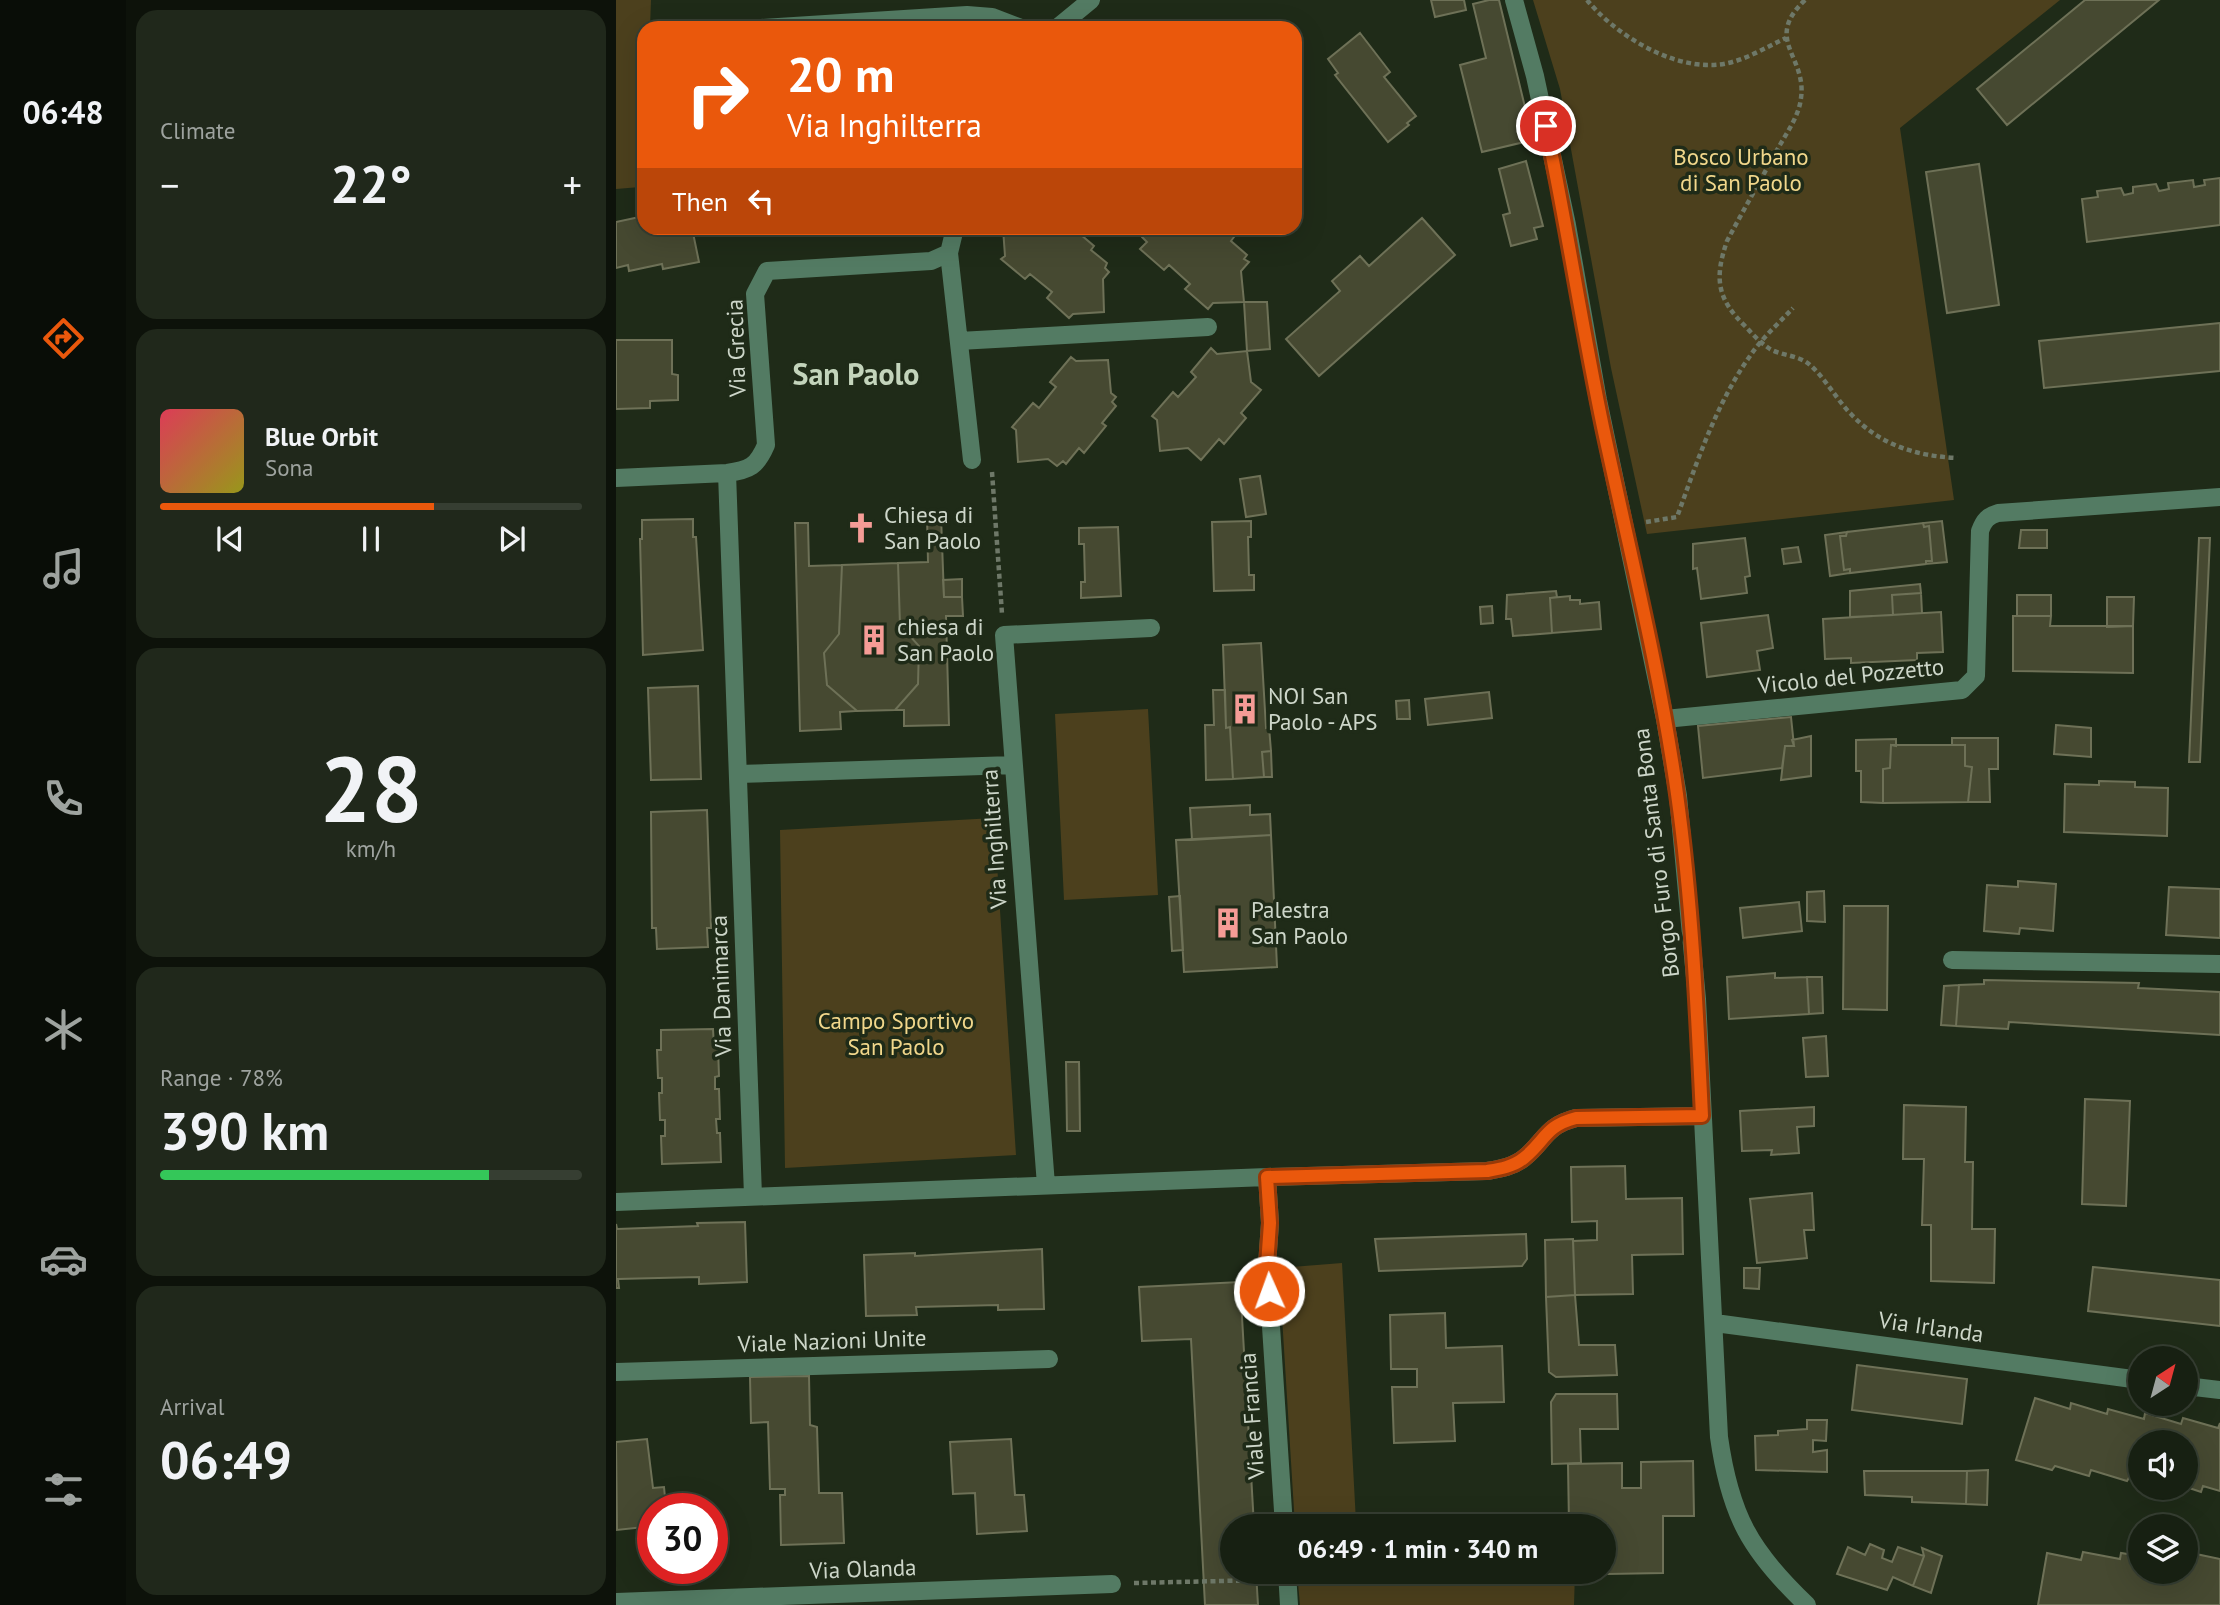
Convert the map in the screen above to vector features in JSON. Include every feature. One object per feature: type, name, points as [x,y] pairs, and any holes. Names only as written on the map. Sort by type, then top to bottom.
[{"type":"street","points":[[1066,21],[1091,0]]},
{"type":"street","name":"Borgo Furo di Santa Bona","points":[[1514,0],[1549,138],[1598,400],[1665,719],[1678,796],[1697,999],[1719,1437],[1725,1475],[1735,1508],[1748,1537],[1763,1560],[1807,1605]]},
{"type":"street","points":[[872,21],[967,15],[992,17],[1003,21]]},
{"type":"street","points":[[953,235],[949,253],[972,460]]},
{"type":"street","name":"Via Grecia","points":[[616,478],[744,471],[759,461],[766,445],[755,294],[767,271],[931,261],[949,253]]},
{"type":"street","points":[[958,341],[1208,327]]},
{"type":"street","name":"Via Danimarca","points":[[727,473],[738,774],[748,1197]]},
{"type":"street","name":"Vicolo del Pozzetto","points":[[1665,719],[1962,690],[1976,676],[1978,667],[1980,531],[1990,515],[2220,497]]},
{"type":"street","points":[[1004,635],[1151,628]]},
{"type":"street","name":"Via Inghilterra","points":[[1004,635],[1046,1185]]},
{"type":"street","points":[[738,774],[1013,765]]},
{"type":"street","points":[[1952,960],[2220,964]]},
{"type":"street","points":[[616,1202],[1487,1171],[1505,1168],[1523,1159],[1559,1122],[1576,1118],[1702,1116]]},
{"type":"street","name":"Viale Francia","points":[[1267,1177],[1270,1223],[1267,1265],[1283,1514]]},
{"type":"street","name":"Via Irlanda","points":[[1715,1323],[2128,1378]]},
{"type":"street","name":"Viale Nazioni Unite","points":[[616,1372],[1049,1359]]},
{"type":"street","points":[[2198,1387],[2220,1390]]},
{"type":"street","name":"Via Olanda","points":[[616,1602],[1112,1584]]},
{"type":"street","points":[[1288,1584],[1289,1605]]},
{"type":"path","points":[[1587,0],[1631,40],[1686,61],[1709,65],[1728,63],[1786,38]]},
{"type":"path","points":[[1805,0],[1789,18],[1786,38],[1802,88],[1801,103],[1727,241],[1720,261],[1718,282],[1724,303],[1771,349],[1807,362],[1851,414],[1871,432],[1894,446],[1927,456],[1957,458]]},
{"type":"path","points":[[1624,526],[1677,517],[1716,418],[1738,374],[1751,354],[1793,308]]},
{"type":"path","points":[[991,461],[1004,635]]},
{"type":"path","points":[[1112,1584],[1220,1578]]},
{"type":"green space","points":[[616,0],[651,0],[650,21],[637,21],[637,187],[616,189]]},
{"type":"green space","name":"Bosco Urbano di San Paolo","points":[[1533,0],[2060,0],[1900,128],[1954,500],[1647,534],[1611,368],[1560,89]]},
{"type":"green space","points":[[1148,709],[1158,895],[1064,900],[1055,714]]},
{"type":"green space","name":"Campo Sportivo San Paolo","points":[[994,818],[1016,1155],[785,1168],[780,830]]},
{"type":"green space","points":[[1342,1263],[1356,1514],[1294,1514],[1279,1268]]},
{"type":"green space","points":[[1298,1584],[1575,1584],[1574,1605],[1300,1605]]},
{"type":"building","points":[[1431,0],[1464,0],[1466,10],[1435,17]]},
{"type":"building","points":[[1499,0],[1533,140],[1482,152],[1460,65],[1486,58],[1473,4]]},
{"type":"building","points":[[2085,0],[2159,0],[2007,125],[1977,89]]},
{"type":"building","points":[[1360,33],[1390,72],[1384,77],[1416,116],[1388,142],[1335,75],[1338,73],[1328,59]]},
{"type":"building","points":[[1526,161],[1543,226],[1534,228],[1537,239],[1511,246],[1503,215],[1510,213],[1499,169]]},
{"type":"building","points":[[1979,164],[1999,305],[1947,313],[1926,172]]},
{"type":"building","points":[[2220,178],[2220,225],[2087,242],[2082,199],[2098,197],[2097,191],[2121,188],[2124,195],[2133,193],[2133,187],[2156,184],[2159,191],[2169,189],[2168,183],[2193,180],[2194,187],[2205,185],[2204,180]]},
{"type":"building","points":[[637,218],[637,235],[693,235],[699,262],[663,269],[662,264],[629,271],[628,265],[616,268],[616,222]]},
{"type":"building","points":[[1422,218],[1455,255],[1319,376],[1286,339],[1340,291],[1332,281],[1360,256],[1369,266]]},
{"type":"building","points":[[1004,235],[1081,235],[1094,246],[1091,250],[1107,263],[1105,268],[1109,272],[1103,279],[1104,312],[1073,314],[1069,318],[1047,298],[1052,292],[1030,274],[1025,279],[1001,259],[1005,256]]},
{"type":"building","points":[[1232,235],[1234,237],[1231,241],[1247,255],[1244,259],[1249,262],[1241,271],[1244,302],[1213,303],[1208,309],[1185,289],[1190,284],[1169,265],[1164,270],[1140,249],[1147,242],[1142,237]]},
{"type":"building","points":[[1244,302],[1267,302],[1270,349],[1247,351]]},
{"type":"building","points":[[2220,323],[2220,371],[2044,388],[2039,341]]},
{"type":"building","points":[[616,340],[672,340],[672,374],[678,375],[678,400],[650,401],[650,408],[616,409]]},
{"type":"building","points":[[1211,348],[1217,354],[1247,351],[1251,382],[1261,390],[1241,413],[1246,418],[1224,444],[1219,439],[1201,460],[1188,448],[1160,451],[1157,420],[1152,416],[1173,392],[1178,397],[1196,377],[1191,372]]},
{"type":"building","points":[[1071,357],[1076,361],[1108,360],[1111,393],[1116,397],[1112,402],[1116,406],[1102,423],[1106,426],[1084,453],[1079,448],[1066,464],[1063,461],[1057,466],[1048,459],[1018,462],[1016,430],[1012,427],[1033,403],[1039,408],[1056,387],[1050,382]]},
{"type":"building","points":[[1260,476],[1266,514],[1246,517],[1240,479]]},
{"type":"building","points":[[927,516],[941,516],[944,597],[962,597],[963,616],[946,616],[949,725],[904,726],[904,710],[895,710],[918,684],[919,646],[900,625],[898,563],[928,562]]},
{"type":"building","points":[[693,519],[703,650],[643,655],[640,539],[642,520]]},
{"type":"building","points":[[1251,521],[1251,537],[1248,537],[1249,575],[1254,575],[1254,590],[1214,591],[1212,522]]},
{"type":"building","points":[[1942,521],[1947,562],[1926,564],[1926,561],[1932,561],[1929,526],[1924,527],[1923,523]]},
{"type":"building","points":[[795,523],[808,523],[809,566],[842,565],[839,634],[824,653],[827,685],[857,711],[840,712],[841,729],[800,731]]},
{"type":"building","points":[[1923,523],[1924,527],[1929,526],[1932,561],[1850,573],[1850,569],[1844,570],[1840,536],[1846,536],[1847,532]]},
{"type":"building","points":[[1118,527],[1121,596],[1081,598],[1081,582],[1085,582],[1084,544],[1079,544],[1079,528]]},
{"type":"building","points":[[2021,530],[2047,530],[2047,548],[2019,548]]},
{"type":"building","points":[[1847,532],[1846,536],[1840,536],[1844,570],[1850,569],[1850,573],[1830,576],[1825,535]]},
{"type":"building","points":[[1745,538],[1750,576],[1745,577],[1747,593],[1701,599],[1697,568],[1693,569],[1693,544]]},
{"type":"building","points":[[2199,538],[2210,538],[2200,762],[2189,762]]},
{"type":"building","points":[[1798,547],[1801,562],[1784,564],[1782,549]]},
{"type":"building","name":"chiesa di San Paolo","points":[[898,563],[900,625],[919,646],[918,684],[895,710],[857,711],[827,685],[824,653],[839,634],[842,565]]},
{"type":"building","points":[[962,579],[962,597],[944,597],[943,580]]},
{"type":"building","points":[[1920,584],[1921,593],[1892,595],[1893,615],[1850,617],[1850,591]]},
{"type":"building","points":[[1556,591],[1557,597],[1550,598],[1552,633],[1513,636],[1511,619],[1506,619],[1507,595]]},
{"type":"building","points":[[1921,593],[1922,613],[1893,615],[1892,595]]},
{"type":"building","points":[[2017,595],[2051,595],[2051,616],[2017,616]]},
{"type":"building","points":[[1570,596],[1570,600],[1580,600],[1580,604],[1599,602],[1601,629],[1552,633],[1550,598]]},
{"type":"building","points":[[2107,597],[2134,597],[2133,626],[2107,627]]},
{"type":"building","points":[[1492,606],[1493,623],[1481,624],[1480,607]]},
{"type":"building","points":[[1941,612],[1943,652],[1917,653],[1917,660],[1851,663],[1851,658],[1825,659],[1823,619]]},
{"type":"building","points":[[1768,615],[1773,648],[1757,651],[1760,670],[1707,677],[1701,623]]},
{"type":"building","points":[[2013,616],[2051,616],[2050,626],[2133,626],[2133,673],[2013,671]]},
{"type":"building","name":"NOI San Paolo - APS","points":[[1261,643],[1266,728],[1269,727],[1271,751],[1262,752],[1264,777],[1233,779],[1230,727],[1226,728],[1223,645]]},
{"type":"building","points":[[698,686],[701,779],[651,780],[648,688]]},
{"type":"building","points":[[1213,690],[1225,690],[1226,728],[1230,727],[1233,779],[1206,780],[1205,725],[1214,725]]},
{"type":"building","points":[[1489,692],[1492,718],[1428,725],[1425,699]]},
{"type":"building","points":[[1409,700],[1410,719],[1397,719],[1396,701]]},
{"type":"building","points":[[1791,717],[1794,746],[1785,746],[1782,768],[1703,778],[1698,726]]},
{"type":"building","points":[[2056,725],[2091,728],[2091,757],[2054,754]]},
{"type":"building","points":[[1811,736],[1811,776],[1781,780],[1785,746],[1794,746],[1792,740]]},
{"type":"building","points":[[1952,738],[1998,738],[1998,769],[1989,769],[1990,802],[1968,802],[1972,767],[1965,766],[1965,745],[1952,745]]},
{"type":"building","points":[[1896,739],[1896,746],[1891,745],[1890,768],[1883,769],[1883,803],[1861,802],[1861,771],[1856,771],[1856,740]]},
{"type":"building","points":[[1891,745],[1965,745],[1965,766],[1972,767],[1968,802],[1883,803],[1883,769],[1890,768]]},
{"type":"building","points":[[1271,751],[1272,777],[1264,777],[1262,752]]},
{"type":"building","points":[[2099,781],[2135,782],[2135,787],[2168,788],[2167,836],[2064,832],[2065,784],[2099,785]]},
{"type":"building","points":[[1250,805],[1250,815],[1270,814],[1271,835],[1192,840],[1190,808]]},
{"type":"building","points":[[707,810],[711,928],[707,928],[708,947],[657,949],[656,928],[652,928],[651,812]]},
{"type":"building","name":"Palestra San Paolo","points":[[1271,835],[1277,967],[1184,972],[1176,840]]},
{"type":"building","points":[[2018,881],[2056,884],[2053,931],[2020,928],[2019,934],[1984,931],[1987,885],[2018,887]]},
{"type":"building","points":[[2169,887],[2220,889],[2220,938],[2166,935]]},
{"type":"building","points":[[1824,891],[1825,922],[1807,921],[1807,892]]},
{"type":"building","points":[[1180,896],[1183,950],[1172,951],[1169,897]]},
{"type":"building","points":[[1799,902],[1802,931],[1743,938],[1740,908]]},
{"type":"building","points":[[1844,906],[1888,906],[1887,1010],[1843,1009]]},
{"type":"building","points":[[1775,973],[1775,978],[1807,977],[1809,1014],[1729,1019],[1727,977]]},
{"type":"building","points":[[1807,977],[1822,977],[1823,1013],[1809,1014]]},
{"type":"building","points":[[1984,980],[2139,983],[2138,988],[2220,992],[2220,1035],[2009,1022],[2008,1029],[1956,1026],[1959,985],[1984,984]]},
{"type":"building","points":[[1959,985],[1956,1026],[1941,1025],[1944,986]]},
{"type":"building","points":[[713,1029],[714,1047],[718,1047],[719,1076],[715,1077],[715,1089],[719,1089],[720,1119],[716,1119],[717,1133],[720,1133],[721,1162],[662,1164],[661,1136],[665,1136],[665,1120],[660,1120],[659,1093],[662,1093],[662,1078],[658,1078],[657,1050],[661,1050],[661,1030]]},
{"type":"building","points":[[1826,1036],[1828,1076],[1806,1077],[1803,1038]]},
{"type":"building","points":[[1066,1062],[1079,1062],[1080,1131],[1067,1131]]},
{"type":"building","points":[[2085,1099],[2130,1101],[2126,1206],[2082,1204]]},
{"type":"building","points":[[1904,1105],[1966,1107],[1965,1162],[1973,1162],[1972,1229],[1995,1229],[1994,1283],[1931,1281],[1931,1225],[1922,1225],[1924,1159],[1903,1159]]},
{"type":"building","points":[[1814,1107],[1814,1126],[1797,1127],[1799,1153],[1771,1155],[1772,1150],[1742,1151],[1740,1111]]},
{"type":"building","points":[[1625,1166],[1626,1199],[1682,1198],[1683,1254],[1632,1255],[1633,1294],[1575,1295],[1573,1241],[1597,1240],[1597,1221],[1572,1222],[1571,1167]]},
{"type":"building","points":[[1812,1193],[1814,1230],[1804,1230],[1807,1258],[1757,1263],[1750,1199]]},
{"type":"building","points":[[745,1222],[747,1282],[699,1284],[699,1277],[618,1279],[619,1288],[616,1288],[616,1224],[617,1229]]},
{"type":"building","points":[[1526,1234],[1527,1259],[1522,1266],[1379,1271],[1375,1239]]},
{"type":"building","points":[[1573,1239],[1575,1295],[1546,1297],[1545,1240]]},
{"type":"building","points":[[1042,1249],[1044,1309],[998,1310],[998,1305],[916,1307],[917,1315],[866,1316],[864,1255],[915,1253],[915,1256]]},
{"type":"building","points":[[2093,1267],[2220,1280],[2220,1326],[2088,1311]]},
{"type":"building","points":[[1744,1268],[1760,1268],[1759,1289],[1744,1288]]},
{"type":"building","points":[[1240,1282],[1253,1514],[1220,1514],[1220,1584],[1257,1584],[1258,1605],[1205,1605],[1191,1339],[1142,1341],[1139,1287]]},
{"type":"building","points":[[1575,1295],[1579,1345],[1615,1345],[1617,1375],[1556,1377],[1549,1372],[1546,1297]]},
{"type":"building","points":[[1445,1313],[1446,1348],[1502,1346],[1504,1402],[1453,1403],[1455,1441],[1394,1443],[1392,1387],[1417,1387],[1417,1369],[1391,1369],[1390,1315]]},
{"type":"building","points":[[1857,1365],[1967,1379],[1962,1424],[1852,1410]]},
{"type":"building","points":[[809,1376],[810,1425],[817,1427],[819,1493],[842,1493],[844,1543],[781,1545],[780,1495],[785,1495],[785,1489],[770,1489],[768,1422],[751,1423],[750,1377]]},
{"type":"building","points":[[1556,1394],[1617,1394],[1618,1429],[1580,1429],[1581,1463],[1552,1464],[1551,1402]]},
{"type":"building","points":[[2035,1398],[2070,1409],[2071,1403],[2107,1414],[2108,1409],[2128,1416],[2144,1419],[2144,1416],[2155,1416],[2181,1424],[2183,1418],[2218,1428],[2220,1423],[2220,1491],[2203,1486],[2201,1492],[2198,1491],[2198,1430],[2128,1430],[2127,1481],[2091,1470],[2089,1476],[2055,1466],[2052,1470],[2016,1460]]},
{"type":"building","points":[[1807,1420],[1827,1420],[1826,1441],[1813,1440],[1813,1452],[1827,1450],[1827,1472],[1756,1470],[1755,1436],[1807,1429]]},
{"type":"building","points":[[647,1439],[653,1488],[664,1487],[665,1493],[637,1493],[637,1528],[617,1530],[616,1442]]},
{"type":"building","points":[[1011,1439],[1015,1495],[1024,1495],[1027,1531],[977,1534],[975,1493],[953,1494],[950,1442]]},
{"type":"building","points":[[1693,1461],[1694,1516],[1663,1516],[1663,1573],[1616,1574],[1616,1514],[1569,1514],[1568,1464],[1622,1463],[1622,1488],[1641,1488],[1641,1462]]},
{"type":"building","points":[[1988,1470],[1987,1505],[1966,1504],[1967,1471]]},
{"type":"building","points":[[1864,1471],[1967,1471],[1966,1504],[1912,1502],[1912,1497],[1865,1495]]},
{"type":"building","points":[[1870,1544],[1884,1550],[1882,1558],[1892,1562],[1898,1547],[1924,1556],[1913,1586],[1893,1577],[1887,1590],[1837,1574],[1848,1547],[1865,1555]]},
{"type":"building","points":[[1922,1548],[1942,1556],[1931,1593],[1913,1586],[1924,1556]]},
{"type":"building","points":[[2083,1552],[2120,1559],[2121,1553],[2128,1554],[2128,1584],[2198,1584],[2198,1554],[2220,1559],[2220,1605],[2038,1605],[2047,1553],[2081,1560]]},
{"type":"place","name":"Chiesa di San Paolo","points":[[861,528]]},
{"type":"place","name":"chiesa di San Paolo","points":[[874,640]]},
{"type":"place","name":"NOI San Paolo - APS","points":[[1245,709]]},
{"type":"place","name":"Palestra San Paolo","points":[[1228,923]]},
{"type":"district","name":"San Paolo","points":[[856,375]]},
{"type":"route","points":[[1269,1291],[1267,1265],[1270,1223],[1267,1177],[1487,1171],[1505,1168],[1523,1159],[1559,1122],[1576,1118],[1702,1116],[1697,999],[1678,796],[1665,719],[1598,400],[1567,225],[1546,126]]}]
